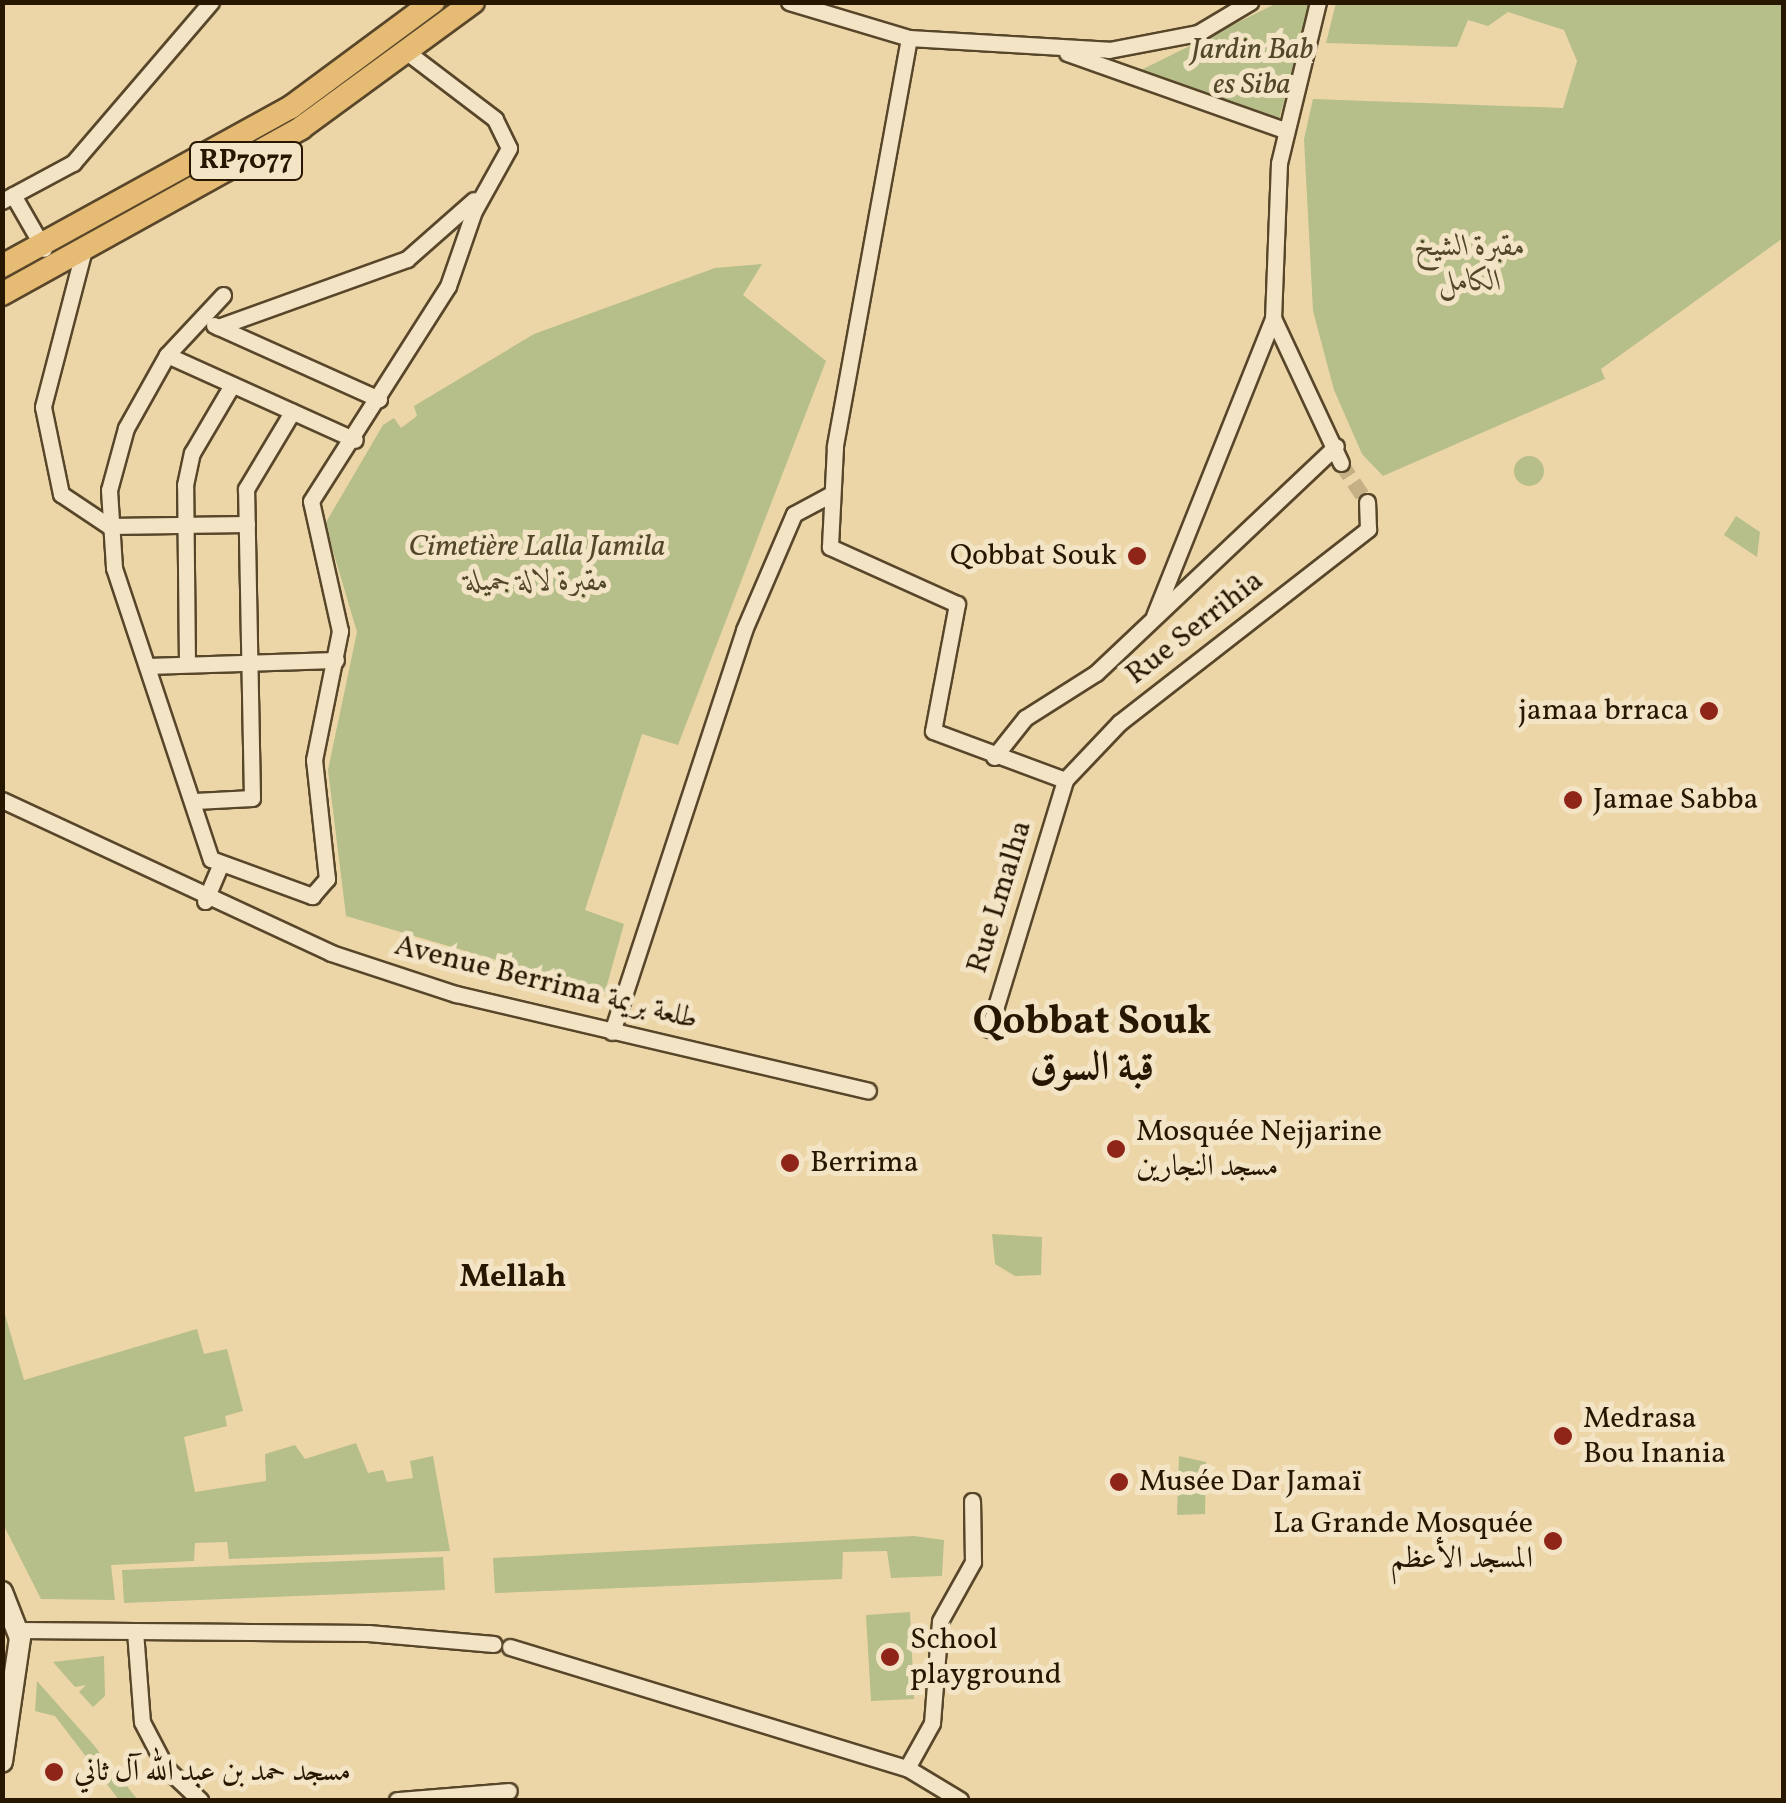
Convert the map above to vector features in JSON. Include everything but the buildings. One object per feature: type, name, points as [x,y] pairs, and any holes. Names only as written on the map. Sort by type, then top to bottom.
[{"type":"main road","name":"RP7077","points":[[2,266],[44,249],[291,107],[433,2]]},
{"type":"main road","name":"RP7077","points":[[2,294],[83,254],[301,128],[408,53],[472,2]]},
{"type":"street","points":[[44,249],[8,198],[73,164],[211,2]]},
{"type":"street","points":[[789,2],[908,38],[1051,48],[1136,48],[1198,32],[1250,2]]},
{"type":"street","points":[[1151,623],[1272,318],[1285,130],[1318,2]]},
{"type":"street","points":[[908,38],[830,496],[836,556],[957,604],[930,726],[994,756],[1064,780]]},
{"type":"street","points":[[1051,48],[1285,130]]},
{"type":"street","points":[[218,327],[407,260],[484,191],[507,159],[503,128],[408,53]]},
{"type":"street","points":[[223,295],[196,317],[167,355],[126,428],[109,526],[147,666],[195,801],[208,854],[220,866],[307,896],[325,889],[314,760],[336,660],[336,606],[308,515],[448,286],[484,191]]},
{"type":"street","points":[[83,254],[42,422],[60,494],[109,526],[246,524]]},
{"type":"street","points":[[196,317],[379,400]]},
{"type":"street","points":[[1272,318],[1336,446],[1341,464]]},
{"type":"street","points":[[167,355],[355,440]]},
{"type":"street","points":[[188,663],[183,524],[192,452],[232,385]]},
{"type":"street","points":[[195,801],[252,798],[246,490],[292,412]]},
{"type":"street","points":[[994,756],[1026,718],[1151,623],[1336,446]]},
{"type":"street","points":[[612,1032],[744,630],[794,514],[830,496]]},
{"type":"street","name":"Rue Serrihia","points":[[1064,780],[1132,712],[1368,530],[1367,502]]},
{"type":"street","points":[[147,666],[336,660]]},
{"type":"street","name":"Rue Lmalha","points":[[989,1029],[1064,780]]},
{"type":"street","name":"Avenue Berrima طلعة بريمة","points":[[2,800],[204,901],[456,994],[868,1092]]},
{"type":"street","points":[[204,901],[220,866]]},
{"type":"street","points":[[907,1768],[932,1722],[940,1620],[973,1562],[972,1501]]},
{"type":"street","points":[[2,1592],[13,1637],[2,1762]]},
{"type":"street","points":[[135,1631],[142,1722],[166,1768],[200,1800]]},
{"type":"street","points":[[13,1637],[135,1631],[502,1646],[907,1768],[960,1800]]},
{"type":"street","points":[[397,1800],[509,1791]]},
{"type":"green space","name":"Jardin Bab es Siba","points":[[1277,3],[1312,3],[1279,119],[1141,70]]},
{"type":"green space","name":"مقبرة الشيخ الكامل","points":[[1336,3],[1783,3],[1783,238],[1601,369],[1605,379],[1383,476],[1362,454],[1334,390],[1313,311],[1304,139],[1313,99],[1563,108],[1577,61],[1564,30],[1508,12],[1488,26],[1468,20],[1457,47],[1326,43]]},
{"type":"green space","name":"Cimetière Lalla Jamila مقبرة لالة جميلة","points":[[762,264],[743,295],[826,361],[678,745],[642,734],[585,910],[624,924],[605,992],[346,916],[328,770],[357,632],[325,524],[383,425],[394,418],[401,428],[417,416],[414,406],[534,334],[715,268]]},
{"type":"green space","points":[[1529,456],[1540,460],[1544,471],[1540,482],[1529,486],[1518,482],[1514,471],[1518,460]]},
{"type":"green space","points":[[1736,516],[1760,532],[1757,557],[1724,535]]},
{"type":"green space","points":[[992,1234],[1042,1237],[1041,1275],[1015,1276],[995,1264]]},
{"type":"green space","points":[[2,1304],[24,1380],[197,1329],[204,1354],[227,1349],[243,1411],[225,1416],[227,1426],[184,1437],[195,1492],[266,1481],[265,1454],[295,1445],[305,1459],[356,1443],[368,1473],[383,1470],[387,1482],[413,1478],[410,1461],[433,1456],[450,1551],[229,1559],[227,1542],[195,1543],[194,1561],[111,1565],[115,1600],[41,1599],[3,1524]]},
{"type":"green space","points":[[1179,1456],[1206,1462],[1205,1514],[1177,1515]]},
{"type":"green space","points":[[914,1536],[944,1540],[942,1576],[891,1578],[887,1551],[843,1552],[842,1579],[495,1593],[493,1558]]},
{"type":"green space","points":[[443,1557],[445,1590],[124,1603],[122,1570]]},
{"type":"green space","name":"School playground","points":[[910,1612],[914,1699],[871,1701],[866,1615]]},
{"type":"green space","points":[[104,1656],[105,1696],[93,1707],[79,1692],[86,1685],[75,1687],[53,1662]]},
{"type":"green space","points":[[37,1681],[138,1800],[119,1800],[55,1716],[35,1711]]},
{"type":"tunnel","points":[[1341,463],[1367,502]]},
{"type":"place","name":"Qobbat Souk","points":[[1137,556]]},
{"type":"place","name":"jamaa brraca","points":[[1709,711]]},
{"type":"place","name":"Jamae Sabba","points":[[1573,800]]},
{"type":"place","name":"Mosquée Nejjarine مسجد النجارين","points":[[1116,1149]]},
{"type":"place","name":"Berrima","points":[[790,1163]]},
{"type":"place","name":"Medrasa Bou Inania","points":[[1563,1436]]},
{"type":"place","name":"Musée Dar Jamaï","points":[[1119,1482]]},
{"type":"place","name":"La Grande Mosquée المسجد الأعظم","points":[[1553,1541]]},
{"type":"place","name":"School playground","points":[[890,1657]]},
{"type":"place","name":"مسجد حمد بن عبد الله آل ثاني","points":[[54,1772]]},
{"type":"district","name":"Qobbat Souk قبة السوق","points":[[1092,1046]]},
{"type":"district","name":"Mellah","points":[[513,1278]]}]
